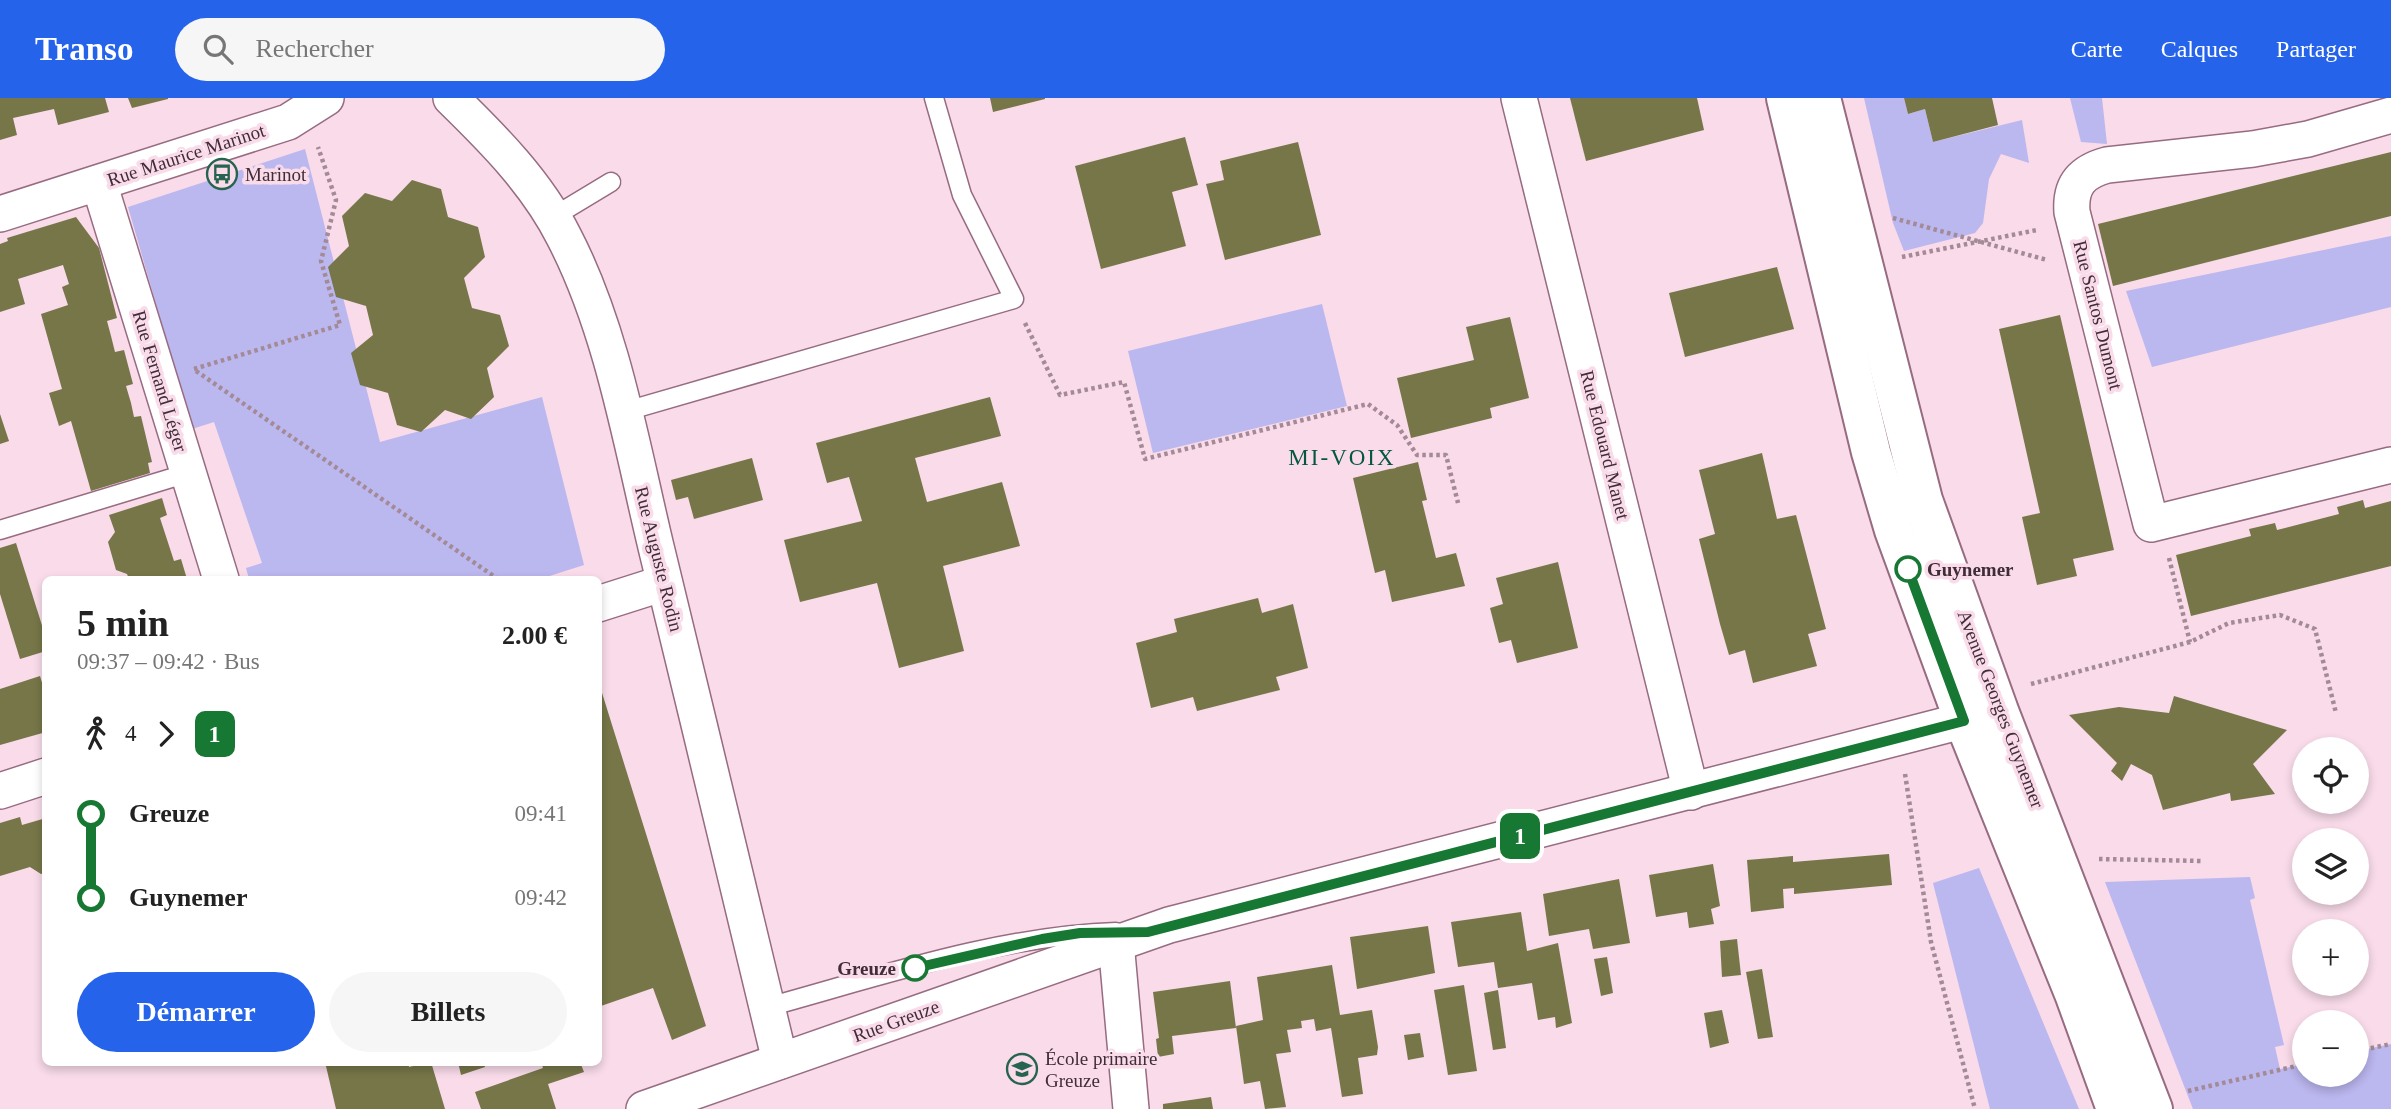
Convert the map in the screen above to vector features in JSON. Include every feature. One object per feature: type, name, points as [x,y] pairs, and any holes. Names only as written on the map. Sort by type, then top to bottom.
[{"type":"street","name":"Rue Auguste Rodin","points":[[450,98],[512,162],[553,217],[579,266],[592,300],[623,412],[780,1061]]},
{"type":"street","name":"Rue Edouard Manet","points":[[1519,98],[1691,792]]},
{"type":"street","name":"Avenue Georges Guynemer","points":[[1786,98],[1883,495],[2058,858],[2139,1106]]},
{"type":"street","name":"Avenue Georges Guynemer","points":[[1821,98],[1913,468],[2075,996],[2139,1106]]},
{"type":"street","name":"Rue Maurice Marinot","points":[[0,214],[255,134],[316,105]]},
{"type":"street","name":"Rue Santos Dumont","points":[[2161,523],[2151,524],[2075,223],[2071,197],[2077,180],[2090,169],[2253,149],[2308,139],[2391,116]]},
{"type":"street","name":"Rue Fernand Léger","points":[[99,183],[220,576]]},
{"type":"street","points":[[2161,523],[2391,465]]},
{"type":"street","points":[[602,603],[664,583]]},
{"type":"street","name":"Rue Greuze","points":[[644,1109],[1132,937],[1899,738],[1986,709]]},
{"type":"street","points":[[0,790],[42,777]]},
{"type":"street","points":[[1131,1109],[1132,937]]},
{"type":"lane","points":[[623,412],[1014,299],[962,195],[934,98]]},
{"type":"lane","points":[[553,217],[611,182]]},
{"type":"lane","points":[[0,530],[188,473]]},
{"type":"lane","name":"Rue Greuze","points":[[768,1007],[1005,946],[1080,933],[1132,937]]},
{"type":"path","points":[[159,377],[340,325],[321,261],[336,200],[316,105]]},
{"type":"path","points":[[1848,205],[2087,271]]},
{"type":"path","points":[[1863,266],[1975,240],[2075,223]]},
{"type":"path","points":[[1014,299],[1060,395],[1124,382],[1145,459],[1368,404],[1397,425],[1417,455],[1446,455],[1458,503]]},
{"type":"path","points":[[193,369],[494,576]]},
{"type":"path","points":[[2161,523],[2190,642]]},
{"type":"path","points":[[1986,709],[2190,642],[2229,623],[2280,615],[2315,629],[2336,713]]},
{"type":"path","points":[[1899,738],[1931,942],[1975,1109]]},
{"type":"path","points":[[2058,858],[2203,861]]},
{"type":"path","points":[[2369,1049],[2391,1044]]},
{"type":"path","points":[[2139,1106],[2292,1067]]},
{"type":"shaded area","points":[[1864,98],[1904,98],[1908,114],[1925,109],[1933,142],[2022,120],[2029,163],[2001,154],[1989,179],[1983,223],[1975,233],[1904,251],[1893,223]]},
{"type":"shaded area","points":[[2070,98],[2102,98],[2107,144],[2081,142]]},
{"type":"shaded area","points":[[305,149],[380,442],[542,397],[584,565],[549,576],[248,576],[246,568],[262,563],[214,422],[192,429],[128,207]]},
{"type":"shaded area","points":[[2391,236],[2391,307],[2152,367],[2126,291]]},
{"type":"shaded area","points":[[1322,304],[1347,406],[1153,453],[1128,351]]},
{"type":"shaded area","points":[[1979,868],[2079,1109],[1990,1109],[1933,883]]},
{"type":"shaded area","points":[[2250,877],[2255,898],[2250,900],[2284,1045],[2275,1047],[2280,1069],[2292,1067],[2292,1087],[2369,1087],[2369,1049],[2391,1044],[2391,1109],[2193,1109],[2105,882]]},
{"type":"building","points":[[0,98],[105,98],[109,112],[58,125],[54,109],[13,118],[17,135],[0,140]]},
{"type":"building","points":[[128,98],[168,98],[168,99],[132,108]]},
{"type":"building","points":[[990,98],[1045,98],[1045,99],[993,112]]},
{"type":"building","points":[[1570,98],[1697,98],[1704,130],[1586,161]]},
{"type":"building","points":[[1904,98],[1992,98],[1998,125],[1933,142],[1925,109],[1908,114]]},
{"type":"building","points":[[1185,137],[1198,185],[1172,192],[1186,246],[1101,269],[1075,166]]},
{"type":"building","points":[[1298,142],[1321,235],[1225,260],[1206,184],[1224,180],[1220,161]]},
{"type":"building","points":[[2391,152],[2391,216],[2113,286],[2098,224]]},
{"type":"building","points":[[412,180],[441,189],[448,217],[478,227],[485,257],[464,278],[472,308],[500,315],[509,346],[487,368],[494,397],[471,419],[445,410],[421,432],[397,425],[388,393],[360,385],[351,353],[373,335],[366,306],[336,297],[328,267],[349,246],[342,216],[365,193],[392,201]]},
{"type":"building","points":[[76,217],[99,248],[117,318],[107,321],[115,352],[124,350],[133,384],[126,386],[134,417],[141,416],[152,462],[148,463],[150,473],[91,491],[71,421],[59,426],[49,393],[62,389],[41,314],[68,305],[62,287],[69,284],[63,265],[18,279],[25,304],[0,312],[0,244],[8,241],[7,238]]},
{"type":"building","points":[[1777,267],[1794,329],[1685,357],[1669,293]]},
{"type":"building","points":[[2060,315],[2114,550],[2073,559],[2077,576],[2037,585],[2022,517],[2040,513],[1999,329]]},
{"type":"building","points":[[1510,317],[1529,398],[1490,408],[1492,418],[1411,438],[1397,378],[1474,360],[1466,327]]},
{"type":"building","points":[[990,397],[1001,436],[915,458],[927,502],[1002,482],[1020,546],[943,566],[964,651],[899,668],[877,583],[800,602],[784,540],[862,521],[849,477],[827,483],[816,443]]},
{"type":"building","points":[[0,414],[9,441],[0,444]]},
{"type":"building","points":[[1762,453],[1777,519],[1796,515],[1826,629],[1808,634],[1817,666],[1753,683],[1745,650],[1729,655],[1720,624],[1699,539],[1715,534],[1699,470]]},
{"type":"building","points":[[752,458],[763,500],[694,519],[688,497],[676,500],[671,480]]},
{"type":"building","points":[[1418,462],[1427,500],[1422,501],[1436,558],[1456,553],[1465,586],[1392,602],[1385,570],[1375,573],[1353,478]]},
{"type":"building","points":[[162,498],[167,515],[160,518],[174,561],[181,559],[186,576],[128,576],[116,570],[108,542],[115,532],[109,515]]},
{"type":"building","points":[[2363,500],[2365,508],[2391,501],[2391,566],[2191,616],[2176,555],[2251,536],[2249,529],[2275,523],[2277,530],[2339,514],[2337,507]]},
{"type":"building","points":[[16,543],[42,625],[42,652],[20,659],[0,594],[0,548]]},
{"type":"building","points":[[1558,562],[1578,648],[1517,663],[1511,640],[1499,643],[1490,608],[1503,604],[1496,578]]},
{"type":"building","points":[[1258,598],[1262,613],[1293,604],[1308,668],[1276,677],[1280,690],[1197,711],[1193,697],[1151,708],[1136,643],[1177,632],[1174,619]]},
{"type":"building","points":[[40,676],[42,733],[0,745],[0,689]]},
{"type":"building","points":[[602,693],[706,1026],[672,1040],[653,988],[602,1006]]},
{"type":"building","points":[[2174,696],[2287,730],[2253,764],[2275,794],[2231,801],[2230,793],[2163,810],[2152,775],[2131,764],[2122,781],[2111,771],[2117,763],[2069,715],[2119,707],[2169,713]]},
{"type":"building","points":[[20,817],[22,825],[42,819],[42,874],[30,867],[0,876],[0,823]]},
{"type":"building","points":[[1889,854],[1892,885],[1794,894],[1794,888],[1783,889],[1784,908],[1751,912],[1747,860],[1793,856],[1793,862]]},
{"type":"building","points":[[1713,864],[1720,906],[1711,909],[1714,924],[1689,928],[1687,912],[1656,917],[1649,875]]},
{"type":"building","points":[[1619,879],[1630,943],[1593,949],[1589,929],[1549,936],[1543,894]]},
{"type":"building","points":[[1521,912],[1527,951],[1558,943],[1572,1023],[1556,1028],[1555,1017],[1538,1020],[1532,983],[1498,988],[1494,962],[1458,967],[1451,922]]},
{"type":"building","points":[[1428,926],[1435,973],[1357,989],[1350,937]]},
{"type":"building","points":[[1737,939],[1741,975],[1722,977],[1720,941]]},
{"type":"building","points":[[1607,957],[1613,993],[1601,996],[1594,959]]},
{"type":"building","points":[[1332,965],[1340,1015],[1372,1010],[1378,1047],[1377,1055],[1358,1058],[1363,1094],[1342,1097],[1331,1028],[1316,1031],[1314,1019],[1301,1021],[1302,1028],[1287,1030],[1291,1052],[1276,1054],[1286,1107],[1265,1109],[1260,1081],[1244,1084],[1236,1026],[1263,1020],[1257,977]]},
{"type":"building","points":[[1762,969],[1773,1037],[1758,1039],[1746,972]]},
{"type":"building","points":[[1230,981],[1236,1028],[1172,1036],[1174,1054],[1158,1057],[1156,1039],[1159,1038],[1153,992]]},
{"type":"building","points":[[1464,985],[1477,1071],[1448,1075],[1434,990]]},
{"type":"building","points":[[1498,990],[1506,1048],[1493,1050],[1484,993]]},
{"type":"building","points":[[1722,1010],[1729,1043],[1710,1048],[1704,1013]]},
{"type":"building","points":[[1420,1033],[1424,1057],[1408,1060],[1404,1035]]},
{"type":"building","points":[[326,1066],[432,1066],[445,1109],[336,1109]]},
{"type":"building","points":[[459,1066],[485,1066],[485,1067],[461,1075]]},
{"type":"building","points":[[542,1066],[582,1066],[584,1072],[548,1084],[556,1109],[481,1109],[475,1092],[543,1068]]},
{"type":"building","points":[[1211,1097],[1213,1109],[1163,1109],[1163,1104]]},
{"type":"bus line","name":"1","points":[[915,968],[1005,946],[1080,933],[1148,932],[1964,721],[1908,569]]},
{"type":"place","name":"Marinot","points":[[222,174]]},
{"type":"place","name":"Guynemer","points":[[1908,569]]},
{"type":"place","name":"Greuze","points":[[915,968]]},
{"type":"place","name":"École primaire Greuze","points":[[1022,1069]]},
{"type":"district","name":"MI-VOIX","points":[[1342,457]]}]
